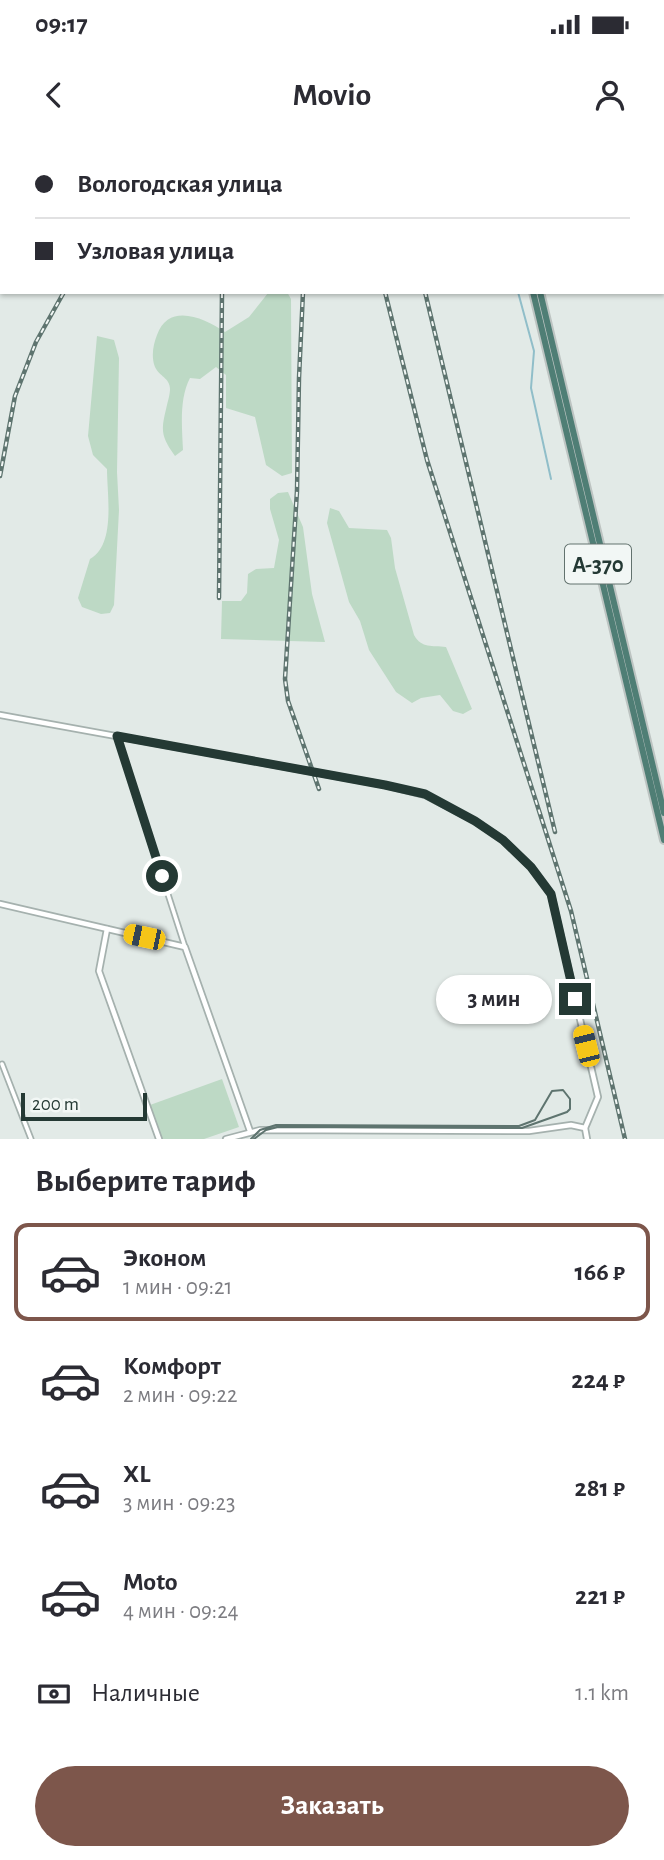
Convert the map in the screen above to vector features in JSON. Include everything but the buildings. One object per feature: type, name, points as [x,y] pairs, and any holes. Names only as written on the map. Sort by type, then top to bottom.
[{"type":"highway","name":"А-370","points":[[533,294],[664,840]]},
{"type":"highway","name":"А-370","points":[[540,294],[664,813]]},
{"type":"street","points":[[0,715],[425,794],[475,821],[503,840],[531,867],[551,894],[598,1097],[585,1128],[587,1139]]},
{"type":"street","points":[[117,736],[185,947],[250,1131]]},
{"type":"street","points":[[0,904],[185,947]]},
{"type":"street","points":[[107,929],[99,971],[159,1139]]},
{"type":"street","points":[[2,1064],[31,1139]]},
{"type":"street","points":[[226,1139],[250,1131],[529,1131],[571,1125],[585,1128]]},
{"type":"green space","points":[[267,294],[288,294],[291,299],[292,473],[282,476],[266,465],[255,417],[226,408],[226,375],[216,367],[200,379],[190,378],[186,386],[182,423],[183,450],[175,456],[163,432],[170,385],[155,367],[153,351],[163,325],[178,316],[188,316],[225,332],[249,317]]},
{"type":"green space","points":[[97,336],[114,340],[119,358],[119,510],[114,605],[110,613],[101,614],[82,607],[78,598],[90,559],[104,543],[108,518],[107,469],[93,455],[88,436]]},
{"type":"green space","points":[[288,492],[303,527],[312,594],[325,642],[221,639],[222,601],[241,601],[247,593],[248,574],[256,569],[274,568],[279,540],[270,509],[270,499],[278,493]]},
{"type":"green space","points":[[330,508],[339,511],[349,528],[387,530],[414,635],[424,644],[446,647],[472,709],[463,714],[453,711],[440,695],[421,698],[412,703],[396,692],[369,650],[360,621],[349,602],[327,523]]},
{"type":"green space","points":[[222,1079],[239,1127],[204,1139],[162,1139],[150,1105]]},
{"type":"waterway","points":[[519,294],[534,351],[531,388],[551,479]]},
{"type":"tram line","points":[[251,1139],[260,1130],[276,1125],[519,1126],[535,1120],[552,1091],[563,1090],[570,1099],[570,1109],[567,1112],[522,1128],[278,1127],[266,1130],[254,1139]]},
{"type":"railway","points":[[0,476],[15,396],[36,342],[63,294]]},
{"type":"railway","points":[[219,598],[222,294]]},
{"type":"railway","points":[[303,294],[297,491],[285,679],[288,701],[319,789]]},
{"type":"railway","points":[[386,294],[427,460],[571,911],[625,1139]]},
{"type":"railway","points":[[425,294],[555,832]]},
{"type":"route","points":[[162,876],[117,736],[425,794],[475,821],[503,840],[531,867],[551,894],[575,999]]}]
